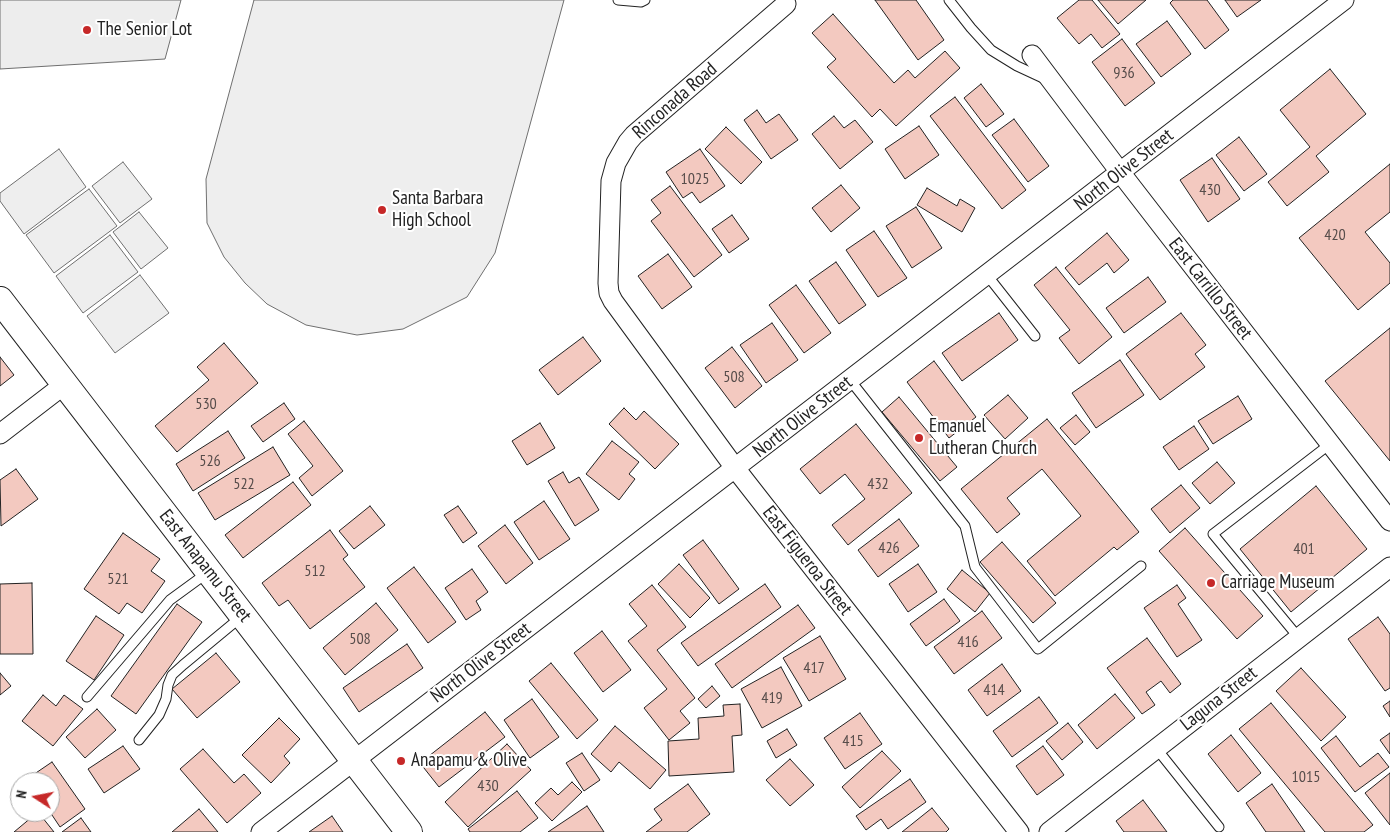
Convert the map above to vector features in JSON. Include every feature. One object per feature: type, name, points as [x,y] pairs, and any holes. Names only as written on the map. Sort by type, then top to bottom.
[{"type":"main road","name":"East Anapamu Street","points":[[0,300],[409,832]]},
{"type":"street","name":"North Olive Street","points":[[261,832],[1344,0]]},
{"type":"street","name":"Rinconada Road","points":[[608,283],[611,181],[616,163],[628,142],[786,4]]},
{"type":"street","name":"East Carrillo Street","points":[[1032,55],[1390,521]]},
{"type":"street","name":"East Figueroa Street","points":[[608,283],[613,302],[735,468],[1018,832]]},
{"type":"street","points":[[0,434],[65,384]]},
{"type":"street","name":"Laguna Street","points":[[1049,832],[1390,568]]},
{"type":"lane","points":[[618,0],[641,2],[645,0]]},
{"type":"lane","points":[[949,0],[991,50],[1017,66],[1052,82]]},
{"type":"lane","points":[[988,275],[1035,336]]},
{"type":"lane","points":[[850,380],[965,526],[974,567],[1038,649],[1141,566]]},
{"type":"lane","points":[[1298,638],[1212,534],[1330,444]]},
{"type":"lane","points":[[87,697],[170,600],[209,571]]},
{"type":"lane","points":[[139,740],[160,715],[172,676],[243,616]]},
{"type":"lane","points":[[1156,748],[1219,827]]},
{"type":"shaded area","name":"The Senior Lot","points":[[0,0],[181,0],[165,59],[0,69]]},
{"type":"shaded area","points":[[254,0],[564,0],[495,253],[467,297],[403,329],[357,335],[306,325],[267,304],[245,283],[224,257],[207,223],[206,179]]},
{"type":"shaded area","points":[[59,149],[86,187],[24,234],[0,201],[0,193]]},
{"type":"shaded area","points":[[123,162],[152,199],[120,223],[92,186]]},
{"type":"shaded area","points":[[89,189],[117,226],[54,273],[26,235]]},
{"type":"shaded area","points":[[139,212],[168,248],[141,269],[113,232]]},
{"type":"shaded area","points":[[110,235],[138,272],[83,313],[56,276]]},
{"type":"shaded area","points":[[140,275],[169,313],[115,353],[87,316]]},
{"type":"building","points":[[875,0],[916,0],[944,40],[918,60]]},
{"type":"building","points":[[1079,0],[1092,0],[1120,34],[1102,48],[1091,34],[1079,44],[1057,18]]},
{"type":"building","points":[[1098,0],[1146,0],[1118,24]]},
{"type":"building","points":[[1173,0],[1207,0],[1229,30],[1205,49],[1170,3]]},
{"type":"building","points":[[1225,0],[1261,0],[1237,17]]},
{"type":"building","points":[[833,14],[894,83],[908,70],[915,78],[945,51],[960,68],[896,126],[880,109],[872,117],[827,67],[836,59],[812,33]]},
{"type":"building","points":[[1167,21],[1191,54],[1161,77],[1136,44]]},
{"type":"building","points":[[1122,39],[1155,83],[1125,106],[1092,62]]},
{"type":"building","points":[[1330,69],[1366,114],[1316,156],[1329,172],[1287,206],[1268,182],[1310,147],[1280,110]]},
{"type":"building","points":[[981,84],[1004,114],[986,127],[964,98]]},
{"type":"building","points":[[955,97],[1026,190],[1002,209],[930,116]]},
{"type":"building","points":[[757,110],[766,123],[779,114],[798,140],[771,159],[744,120]]},
{"type":"building","points":[[834,116],[844,128],[855,120],[873,142],[840,169],[812,134]]},
{"type":"building","points":[[1014,119],[1049,166],[1028,182],[992,135]]},
{"type":"building","points":[[919,126],[939,155],[905,179],[885,149]]},
{"type":"building","points":[[726,127],[762,162],[741,184],[705,149]]},
{"type":"building","points":[[1239,137],[1267,174],[1244,191],[1216,155]]},
{"type":"building","points":[[700,149],[725,186],[700,203],[692,192],[683,198],[666,172]]},
{"type":"building","points":[[1212,158],[1240,199],[1208,222],[1180,180]]},
{"type":"building","points":[[1390,164],[1390,212],[1365,232],[1390,263],[1390,283],[1358,310],[1299,238]]},
{"type":"building","points":[[841,185],[860,208],[831,232],[812,208]]},
{"type":"building","points":[[670,186],[722,255],[694,277],[651,221],[661,213],[651,200]]},
{"type":"building","points":[[927,188],[957,206],[960,199],[975,208],[962,232],[917,205]]},
{"type":"building","points":[[916,207],[942,248],[912,268],[886,226]]},
{"type":"building","points":[[732,215],[749,239],[729,253],[712,229]]},
{"type":"building","points":[[874,231],[907,278],[878,297],[846,250]]},
{"type":"building","points":[[1107,233],[1129,260],[1114,273],[1107,263],[1079,285],[1065,268]]},
{"type":"building","points":[[668,254],[692,287],[662,309],[638,276]]},
{"type":"building","points":[[836,262],[866,305],[839,324],[809,281]]},
{"type":"building","points":[[1056,267],[1112,337],[1079,364],[1059,338],[1070,330],[1034,285]]},
{"type":"building","points":[[1148,277],[1166,302],[1124,333],[1106,308]]},
{"type":"building","points":[[796,285],[831,333],[804,353],[769,305]]},
{"type":"building","points":[[999,313],[1018,340],[962,381],[942,353]]},
{"type":"building","points":[[1181,313],[1206,345],[1195,354],[1205,367],[1160,400],[1126,354]]},
{"type":"building","points":[[772,323],[798,360],[766,383],[740,345]]},
{"type":"building","points":[[1390,328],[1390,461],[1325,381]]},
{"type":"building","points":[[583,337],[601,361],[558,395],[539,370]]},
{"type":"building","points":[[224,343],[258,383],[177,452],[155,426],[209,380],[197,367]]},
{"type":"building","points":[[732,347],[762,386],[735,408],[705,368]]},
{"type":"building","points":[[0,357],[14,375],[0,386]]},
{"type":"building","points":[[1120,360],[1144,395],[1096,428],[1072,393]]},
{"type":"building","points":[[934,361],[976,417],[949,438],[907,382]]},
{"type":"building","points":[[1008,395],[1028,418],[1005,439],[984,415]]},
{"type":"building","points":[[1238,396],[1252,419],[1213,444],[1198,421]]},
{"type":"building","points":[[899,397],[957,467],[940,481],[882,412]]},
{"type":"building","points":[[284,403],[295,419],[263,442],[251,426]]},
{"type":"building","points":[[624,408],[636,420],[644,411],[679,444],[655,469],[609,424]]},
{"type":"building","points":[[1076,415],[1090,432],[1075,445],[1060,428]]},
{"type":"building","points":[[1047,419],[1139,532],[1117,550],[1114,547],[1055,596],[1027,561],[1081,516],[1042,469],[1007,498],[1020,514],[997,533],[961,489]]},
{"type":"building","points":[[304,421],[343,471],[312,496],[299,478],[313,466],[288,434]]},
{"type":"building","points":[[540,423],[555,448],[527,465],[512,441]]},
{"type":"building","points":[[856,424],[912,493],[848,545],[832,525],[865,499],[845,474],[820,494],[800,469]]},
{"type":"building","points":[[1194,426],[1209,449],[1179,470],[1163,447]]},
{"type":"building","points":[[228,431],[245,458],[193,491],[176,464]]},
{"type":"building","points":[[612,441],[639,462],[629,474],[635,479],[619,500],[586,474]]},
{"type":"building","points":[[273,447],[290,475],[215,520],[198,493]]},
{"type":"building","points":[[1217,462],[1235,483],[1210,504],[1192,483]]},
{"type":"building","points":[[16,469],[38,499],[1,526],[0,480]]},
{"type":"building","points":[[563,472],[569,483],[579,477],[599,510],[575,526],[548,481]]},
{"type":"building","points":[[293,482],[311,505],[243,558],[225,535]]},
{"type":"building","points":[[1181,485],[1200,508],[1170,533],[1151,509]]},
{"type":"building","points":[[1316,486],[1367,549],[1291,612],[1240,549]]},
{"type":"building","points":[[544,501],[570,539],[539,560],[514,522]]},
{"type":"building","points":[[370,506],[385,525],[354,549],[339,531]]},
{"type":"building","points":[[458,506],[477,533],[463,543],[444,515]]},
{"type":"building","points":[[899,519],[919,546],[878,577],[858,550]]},
{"type":"building","points":[[505,525],[533,563],[506,584],[478,546]]},
{"type":"building","name":"Carriage Museum","points":[[1185,528],[1263,616],[1237,639],[1159,551]]},
{"type":"building","points":[[330,530],[348,555],[343,559],[365,587],[310,629],[288,600],[279,606],[262,583]]},
{"type":"building","points":[[123,533],[160,559],[151,571],[165,581],[142,613],[127,603],[119,614],[84,589]]},
{"type":"building","points":[[703,540],[739,589],[719,604],[683,555]]},
{"type":"building","points":[[1002,542],[1056,603],[1033,623],[980,562]]},
{"type":"building","points":[[679,564],[710,598],[690,618],[658,584]]},
{"type":"building","points":[[918,564],[937,592],[908,612],[889,584]]},
{"type":"building","points":[[414,567],[456,622],[428,643],[387,588]]},
{"type":"building","points":[[472,569],[488,592],[476,601],[481,610],[466,620],[445,588]]},
{"type":"building","points":[[962,570],[990,593],[975,612],[947,589]]},
{"type":"building","points":[[32,583],[33,654],[0,654],[0,584]]},
{"type":"building","points":[[765,584],[781,607],[698,666],[681,643]]},
{"type":"building","points":[[652,585],[686,627],[657,650],[695,698],[680,711],[690,723],[669,740],[644,708],[667,689],[628,641],[647,626],[629,604]]},
{"type":"building","points":[[1177,585],[1186,598],[1178,604],[1202,640],[1177,657],[1144,608]]},
{"type":"building","points":[[944,599],[960,621],[926,646],[910,624]]},
{"type":"building","points":[[376,603],[398,630],[345,675],[323,648]]},
{"type":"building","points":[[177,604],[202,622],[136,714],[111,696]]},
{"type":"building","points":[[798,605],[815,628],[732,688],[715,664]]},
{"type":"building","points":[[982,611],[1002,638],[954,674],[934,647]]},
{"type":"building","points":[[96,616],[124,635],[94,680],[66,661]]},
{"type":"building","points":[[1378,617],[1390,634],[1390,688],[1385,691],[1348,639]]},
{"type":"building","points":[[602,631],[631,670],[603,692],[574,653]]},
{"type":"building","points":[[820,636],[846,679],[809,701],[783,658]]},
{"type":"building","points":[[1147,638],[1181,684],[1170,693],[1161,681],[1146,692],[1155,705],[1142,714],[1107,668]]},
{"type":"building","points":[[407,644],[423,668],[359,712],[343,688]]},
{"type":"building","points":[[216,653],[240,682],[197,718],[172,689]]},
{"type":"building","points":[[551,663],[598,720],[577,739],[529,681]]},
{"type":"building","points":[[1002,664],[1021,691],[987,716],[968,690]]},
{"type":"building","points":[[781,667],[802,706],[762,728],[741,689]]},
{"type":"building","points":[[1301,668],[1346,717],[1321,741],[1276,691]]},
{"type":"building","points":[[0,673],[11,686],[0,695]]},
{"type":"building","points":[[712,686],[720,696],[706,708],[698,699]]},
{"type":"building","points":[[1115,694],[1135,718],[1097,749],[1078,725]]},
{"type":"building","points":[[43,695],[56,706],[64,695],[83,709],[53,746],[22,721]]},
{"type":"building","points":[[1039,697],[1058,723],[1012,757],[993,731]]},
{"type":"building","points":[[532,699],[559,737],[530,758],[504,720]]},
{"type":"building","points":[[1390,701],[1390,717],[1383,706]]},
{"type":"building","points":[[1271,703],[1373,825],[1364,832],[1325,832],[1239,729]]},
{"type":"building","points":[[740,704],[742,735],[732,736],[734,772],[669,776],[668,741],[699,739],[698,718],[724,716],[723,705]]},
{"type":"building","points":[[97,709],[116,730],[85,758],[66,737]]},
{"type":"building","points":[[485,712],[505,737],[439,787],[420,763]]},
{"type":"building","points":[[860,713],[882,744],[845,769],[824,738]]},
{"type":"building","points":[[279,718],[300,739],[284,756],[290,763],[271,783],[242,755]]},
{"type":"building","points":[[1068,723],[1083,742],[1062,760],[1046,741]]},
{"type":"building","points":[[615,726],[666,770],[650,789],[619,762],[611,772],[591,754]]},
{"type":"building","points":[[787,729],[797,745],[776,758],[767,741]]},
{"type":"building","points":[[1390,733],[1390,754],[1380,740]]},
{"type":"building","points":[[1231,735],[1261,773],[1238,792],[1208,754]]},
{"type":"building","points":[[1336,736],[1360,767],[1378,753],[1389,767],[1355,792],[1321,748]]},
{"type":"building","points":[[507,744],[531,770],[468,827],[445,802]]},
{"type":"building","points":[[123,746],[140,769],[104,793],[88,769]]},
{"type":"building","points":[[1043,746],[1064,775],[1037,795],[1016,766]]},
{"type":"building","points":[[203,749],[234,783],[244,774],[261,793],[227,823],[180,769]]},
{"type":"building","points":[[882,751],[901,771],[860,808],[842,787]]},
{"type":"building","points":[[582,753],[600,780],[584,791],[566,763]]},
{"type":"building","points":[[790,759],[814,785],[790,806],[766,780]]},
{"type":"building","points":[[52,762],[59,772],[37,772]]},
{"type":"building","points":[[60,773],[85,809],[60,827],[57,822],[60,822]]},
{"type":"building","points":[[1390,773],[1390,825],[1365,793]]},
{"type":"building","points":[[910,779],[926,802],[888,829],[881,819],[866,830],[856,816]]},
{"type":"building","points":[[572,782],[582,792],[552,821],[535,803],[551,788],[558,795]]},
{"type":"building","points":[[688,784],[710,814],[687,832],[646,832],[662,820],[654,809]]},
{"type":"building","points":[[1272,784],[1305,832],[1266,832],[1246,803]]},
{"type":"building","points":[[517,791],[538,818],[520,832],[470,832],[468,829]]},
{"type":"building","points":[[1143,800],[1167,832],[1124,832],[1116,821]]},
{"type":"building","points":[[587,806],[604,832],[548,832]]},
{"type":"building","points":[[932,808],[949,829],[946,832],[902,832]]},
{"type":"building","points":[[199,809],[218,832],[172,832]]},
{"type":"building","points":[[332,816],[343,832],[309,832]]},
{"type":"building","points":[[81,818],[91,832],[62,832]]},
{"type":"building","points":[[26,822],[46,822],[54,832],[14,832]]},
{"type":"place","name":"The Senior Lot","points":[[87,30]]},
{"type":"place","name":"Santa Barbara High School","points":[[382,210]]},
{"type":"place","name":"Emanuel Lutheran Church","points":[[919,438]]},
{"type":"place","name":"Carriage Museum","points":[[1211,583]]},
{"type":"place","name":"Anapamu & Olive","points":[[401,761]]}]
